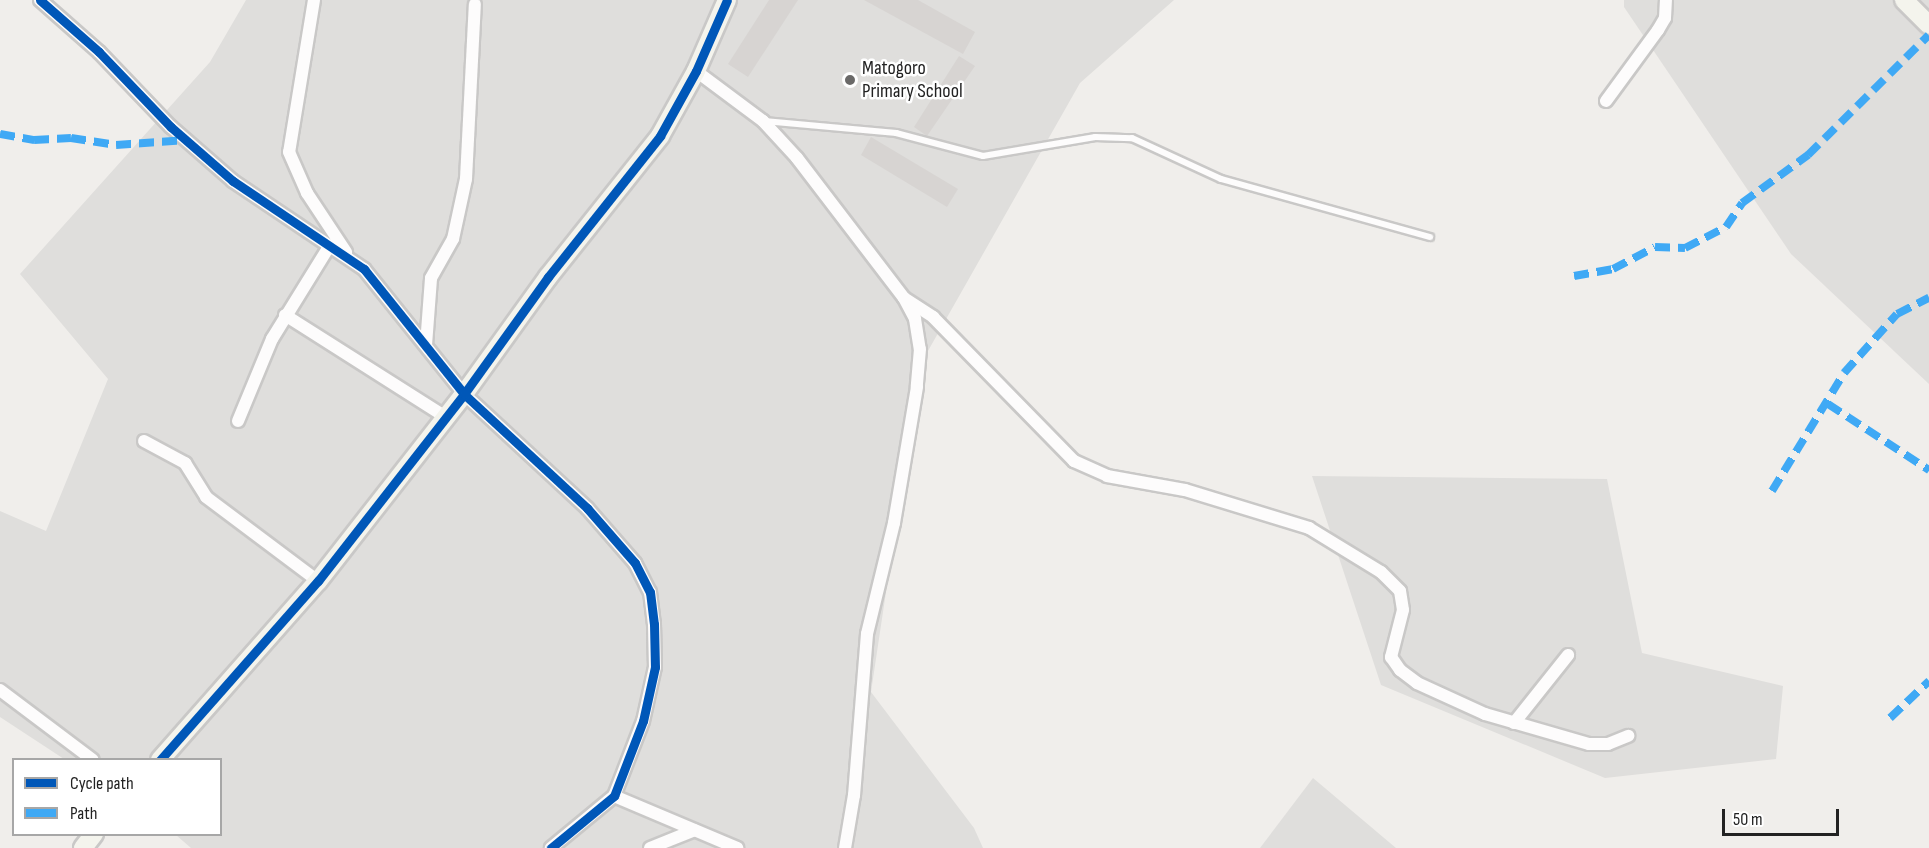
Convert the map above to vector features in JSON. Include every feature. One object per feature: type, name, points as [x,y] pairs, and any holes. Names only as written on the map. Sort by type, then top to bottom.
[{"type":"street","points":[[40,0],[99,52],[171,127],[233,181],[348,256],[374,280],[464,394],[587,508],[635,563],[650,592],[655,667],[643,721],[614,796],[551,848]]},
{"type":"street","points":[[314,0],[289,152],[307,193],[348,256]]},
{"type":"street","points":[[161,758],[318,581],[464,394],[548,277],[660,136],[696,71],[727,0]]},
{"type":"street","points":[[1606,101],[1658,30],[1665,18],[1666,0]]},
{"type":"street","points":[[1904,0],[1929,25]]},
{"type":"street","points":[[426,345],[431,278],[453,239],[466,179],[475,4]]},
{"type":"street","points":[[696,71],[763,121],[802,165],[904,298],[915,319],[920,349],[917,387],[894,523],[867,634],[854,795],[845,848]]},
{"type":"street","points":[[238,422],[285,315],[330,245]]},
{"type":"street","points":[[904,298],[933,316],[1074,461],[1107,476],[1185,490],[1309,528],[1381,572],[1400,591],[1403,610],[1391,657],[1400,670],[1447,698],[1514,723],[1589,744],[1608,744],[1628,736]]},
{"type":"street","points":[[285,315],[446,417]]},
{"type":"street","points":[[144,441],[185,463],[206,497],[318,581]]},
{"type":"street","points":[[1514,723],[1568,655]]},
{"type":"street","points":[[0,690],[92,758]]},
{"type":"street","points":[[614,796],[694,831],[716,844],[737,848]]},
{"type":"street","points":[[650,848],[694,831]]},
{"type":"street","points":[[83,848],[92,836]]},
{"type":"lane","points":[[763,121],[896,133],[983,156],[1095,137],[1132,138],[1221,179],[1430,237]]},
{"type":"shaded area","points":[[246,0],[1174,0],[1080,83],[920,365],[871,692],[974,828],[983,848],[191,848],[177,836],[222,836],[222,758],[62,758],[0,717],[0,511],[46,531],[108,379],[20,274],[210,62]]},
{"type":"shaded area","points":[[1624,0],[1929,0],[1929,384],[1791,254],[1624,7]]},
{"type":"shaded area","points":[[1312,476],[1607,479],[1642,653],[1783,686],[1776,759],[1605,778],[1381,685]]},
{"type":"shaded area","points":[[1313,778],[1396,848],[1260,848]]},
{"type":"building","points":[[769,0],[798,0],[748,77],[728,64]]},
{"type":"building","points":[[864,0],[918,0],[975,32],[963,54]]},
{"type":"building","points":[[959,56],[975,66],[927,136],[914,127]]},
{"type":"building","points":[[871,137],[958,189],[947,207],[861,155]]},
{"type":"marked path","points":[[1574,276],[1613,269],[1655,247],[1685,248],[1726,227],[1742,203],[1808,155],[1929,35]]},
{"type":"marked path","points":[[0,134],[34,140],[71,138],[116,145],[187,140]]},
{"type":"marked path","points":[[1772,491],[1844,373],[1897,314],[1929,298]]},
{"type":"marked path","points":[[1828,404],[1929,470]]},
{"type":"marked path","points":[[1890,718],[1929,681]]},
{"type":"cycle path","points":[[40,0],[99,52],[171,127],[233,181],[364,269],[464,394],[587,508],[635,563],[650,592],[654,624],[655,667],[643,721],[614,796],[551,848]]},
{"type":"cycle path","points":[[162,758],[318,581],[464,394],[548,277],[660,136],[696,71],[727,0]]},
{"type":"place","name":"Matogoro Primary School","points":[[850,80]]}]
